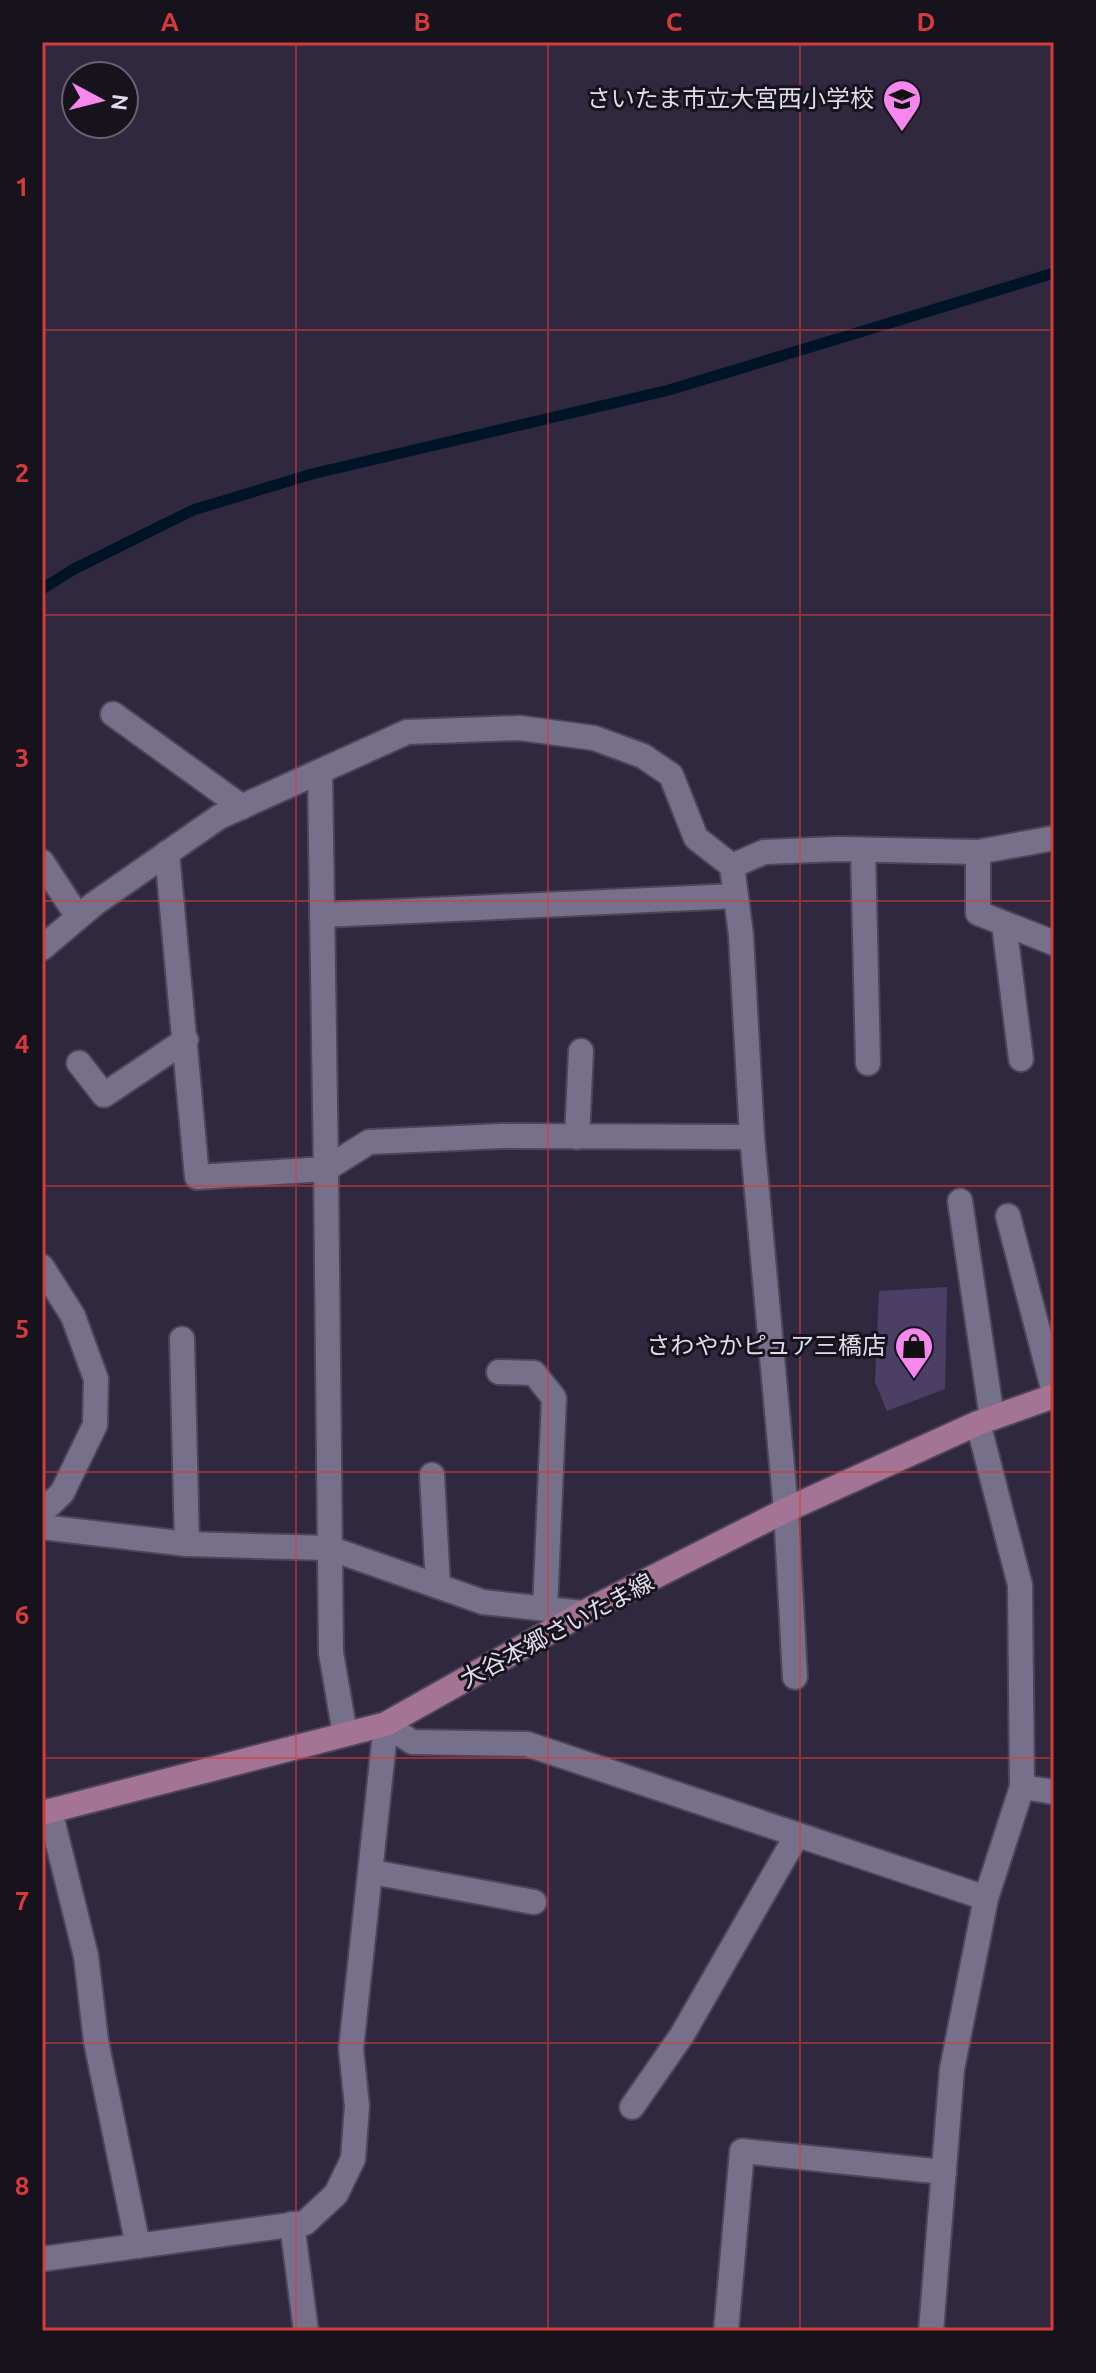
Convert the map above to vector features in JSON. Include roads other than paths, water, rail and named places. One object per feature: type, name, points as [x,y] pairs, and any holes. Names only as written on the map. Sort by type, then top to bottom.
[{"type":"main road","name":"大谷本郷さいたま線","points":[[46,1812],[386,1724],[583,1613],[786,1510],[985,1421],[1054,1394]]},
{"type":"street","points":[[113,714],[242,807]]},
{"type":"street","points":[[42,948],[78,917],[219,817],[407,732],[520,728],[594,738],[643,756],[671,775],[696,838],[732,866],[752,1137],[786,1510],[795,1677]]},
{"type":"street","points":[[320,772],[331,1653],[345,1734]]},
{"type":"street","points":[[732,866],[764,852],[978,852],[1054,838]]},
{"type":"street","points":[[863,850],[868,1063]]},
{"type":"street","points":[[978,852],[978,913],[1054,943]]},
{"type":"street","points":[[167,853],[197,1177],[326,1169],[369,1142],[502,1136],[752,1137]]},
{"type":"street","points":[[42,862],[78,917]]},
{"type":"street","points":[[322,915],[736,896]]},
{"type":"street","points":[[1004,924],[1021,1059]]},
{"type":"street","points":[[79,1063],[104,1095],[186,1040]]},
{"type":"street","points":[[577,1137],[581,1051]]},
{"type":"street","points":[[931,2331],[952,2069],[986,1898],[1022,1787],[1020,1585],[985,1421],[960,1201]]},
{"type":"street","points":[[1008,1216],[1054,1394]]},
{"type":"street","points":[[42,1267],[73,1316],[96,1379],[95,1425],[62,1493],[42,1512]]},
{"type":"street","points":[[182,1339],[187,1544]]},
{"type":"street","points":[[499,1372],[534,1373],[554,1398],[545,1609]]},
{"type":"street","points":[[432,1475],[438,1586]]},
{"type":"street","points":[[42,1527],[187,1544],[329,1548],[483,1602],[583,1613]]},
{"type":"street","points":[[42,2259],[305,2223],[336,2194],[353,2159],[357,2106],[351,2049],[386,1724],[412,1742],[527,1744],[986,1898]]},
{"type":"street","points":[[1022,1787],[1054,1792]]},
{"type":"street","points":[[46,1812],[86,1956],[96,2041],[138,2246]]},
{"type":"street","points":[[632,2107],[682,2035],[797,1835]]},
{"type":"street","points":[[372,1872],[534,1902]]},
{"type":"street","points":[[726,2331],[742,2151],[944,2172]]},
{"type":"street","points":[[292,2224],[306,2331]]},
{"type":"waterway","points":[[42,589],[74,569],[193,510],[312,474],[669,390],[1054,273]]},
{"type":"place","name":"さいたま市立大宮西小学校","points":[[902,133]]},
{"type":"place","name":"さわやかピュア三橋店","points":[[914,1380]]}]
